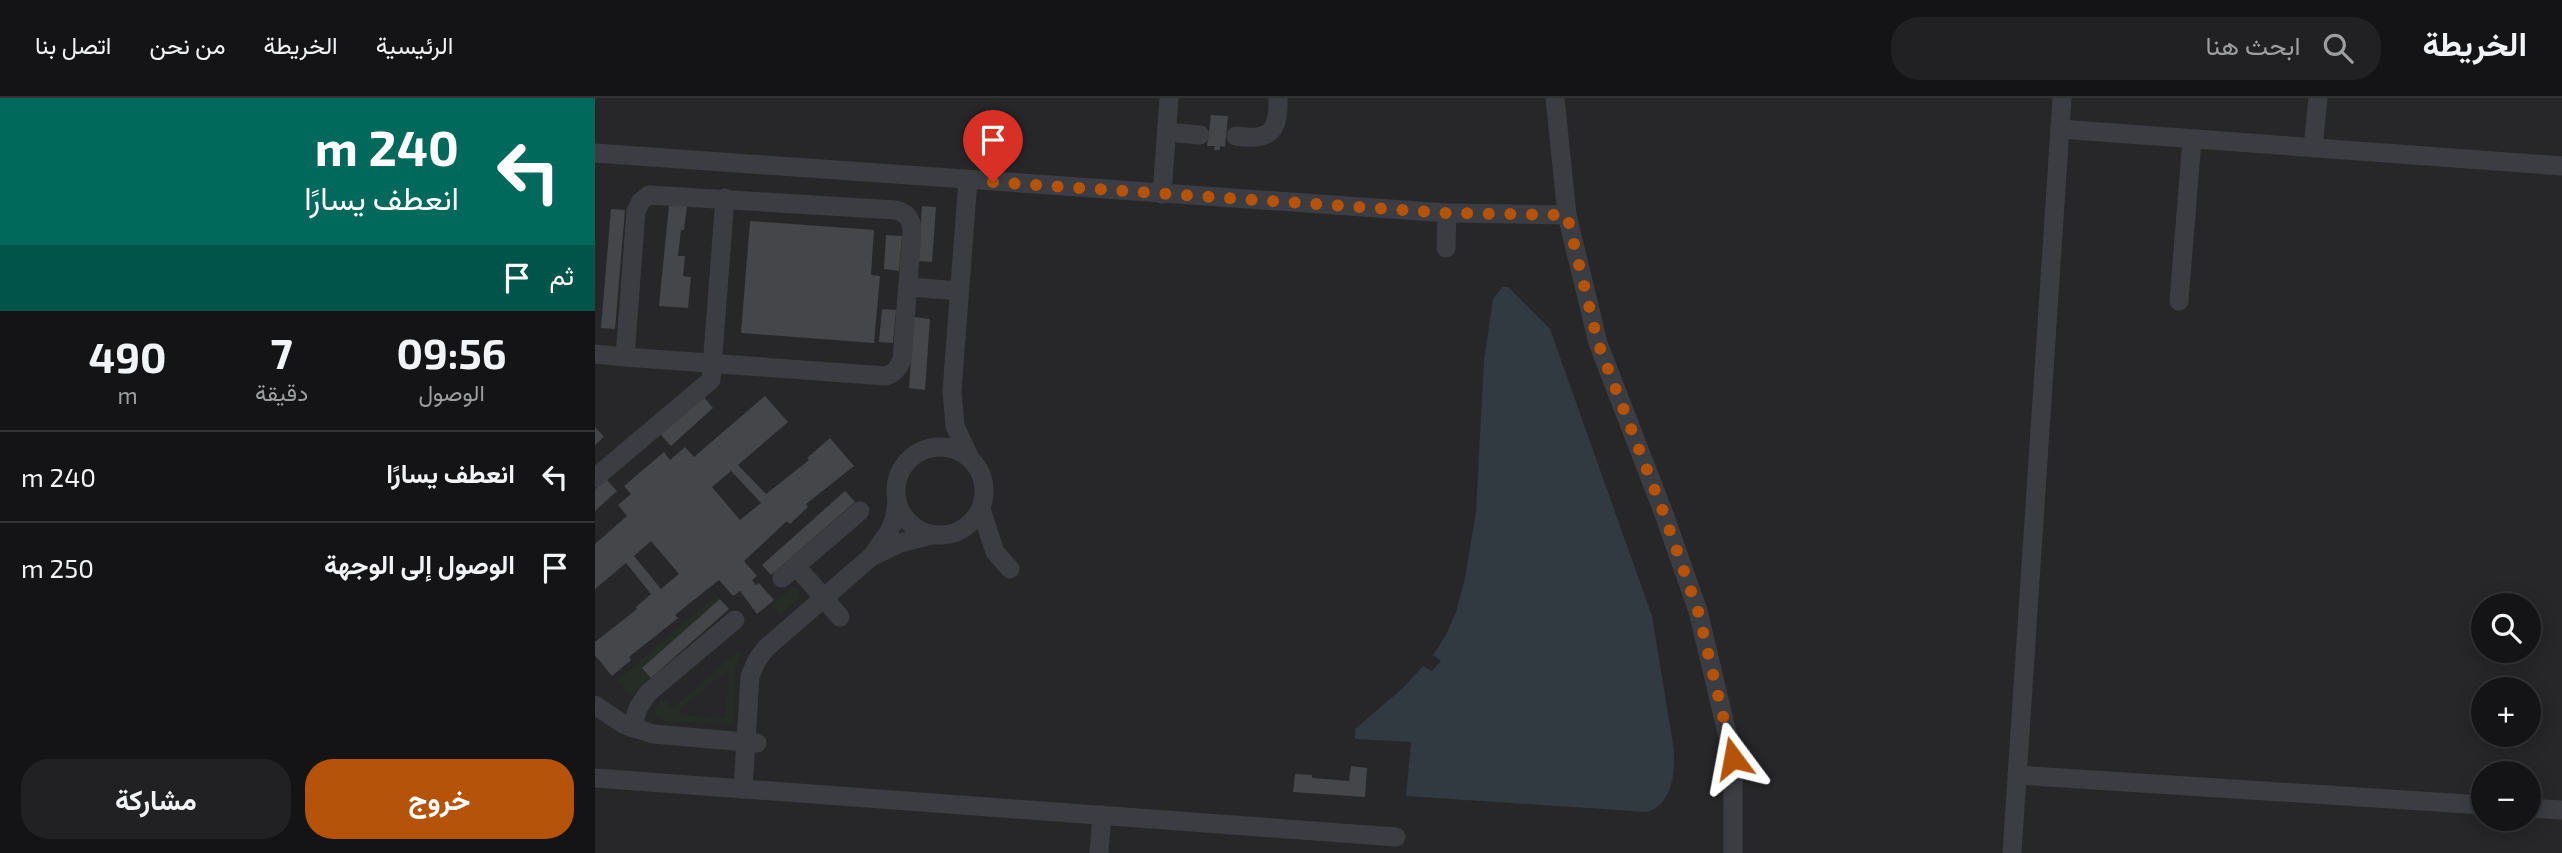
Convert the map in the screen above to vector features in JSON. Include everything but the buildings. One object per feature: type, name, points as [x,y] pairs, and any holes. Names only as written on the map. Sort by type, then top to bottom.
[{"type":"lane","points":[[1163,194],[1169,98]]},
{"type":"lane","points":[[1237,136],[1256,139],[1268,135],[1278,119],[1278,98]]},
{"type":"lane","points":[[1555,98],[1567,215],[1598,343],[1698,611],[1733,758],[1733,853]]},
{"type":"lane","points":[[2012,853],[2062,98]]},
{"type":"lane","points":[[2313,148],[2318,98]]},
{"type":"lane","points":[[2060,130],[2562,166]]},
{"type":"lane","points":[[1167,132],[1200,135]]},
{"type":"lane","points":[[2179,300],[2192,139]]},
{"type":"lane","points":[[595,153],[1447,213],[1567,215]]},
{"type":"lane","points":[[968,180],[952,391],[955,426],[969,456],[982,475],[985,486],[982,509],[995,552],[1010,569]]},
{"type":"lane","points":[[595,354],[625,357],[890,375],[902,359],[909,287],[910,220],[902,212],[655,194],[641,201],[636,211],[625,357]]},
{"type":"lane","points":[[595,478],[707,385],[713,373],[725,198]]},
{"type":"lane","points":[[1446,248],[1447,213]]},
{"type":"lane","points":[[909,287],[959,291]]},
{"type":"lane","points":[[922,451],[934,441],[940,430],[952,391]]},
{"type":"lane","points":[[743,789],[753,743],[750,676],[757,660],[766,648],[872,556],[889,532],[897,502],[900,472],[913,456],[931,447],[951,448],[969,456]]},
{"type":"lane","points":[[897,502],[910,524],[940,535],[972,542],[995,552]]},
{"type":"lane","points":[[872,556],[900,543],[940,535],[972,523],[982,509]]},
{"type":"lane","points":[[841,617],[824,598],[789,572],[860,511]]},
{"type":"lane","points":[[632,728],[638,708],[648,693],[735,620]]},
{"type":"lane","points":[[595,705],[632,728],[667,736],[753,743]]},
{"type":"lane","points":[[2017,775],[2471,804]]},
{"type":"lane","points":[[595,778],[1395,837]]},
{"type":"lane","points":[[2541,809],[2562,810]]},
{"type":"lane","points":[[1099,853],[1102,815]]},
{"type":"shaded area","points":[[595,98],[2562,98],[2562,853],[595,853]]},
{"type":"shaded area","points":[[1502,287],[1508,287],[1550,329],[1652,616],[1674,760],[1667,795],[1662,803],[1647,812],[1406,796],[1411,742],[1355,739],[1355,729],[1403,688],[1423,666],[1432,671],[1441,661],[1433,655],[1456,612],[1465,578],[1476,512],[1484,361],[1493,299]]},
{"type":"shaded area","points":[[793,587],[798,588],[800,597],[781,615],[771,606]]},
{"type":"shaded area","points":[[716,595],[720,599],[643,667],[651,678],[636,690],[632,698],[617,681]]},
{"type":"shaded area","points":[[737,652],[741,656],[735,669],[734,718],[730,724],[664,721],[655,716],[655,709],[663,699],[673,709]],"holes":[[[726,671],[729,676],[725,718],[679,715],[681,708]]]},
{"type":"route","points":[[993,182],[1447,213],[1567,215],[1598,343],[1698,611],[1733,758]]}]
